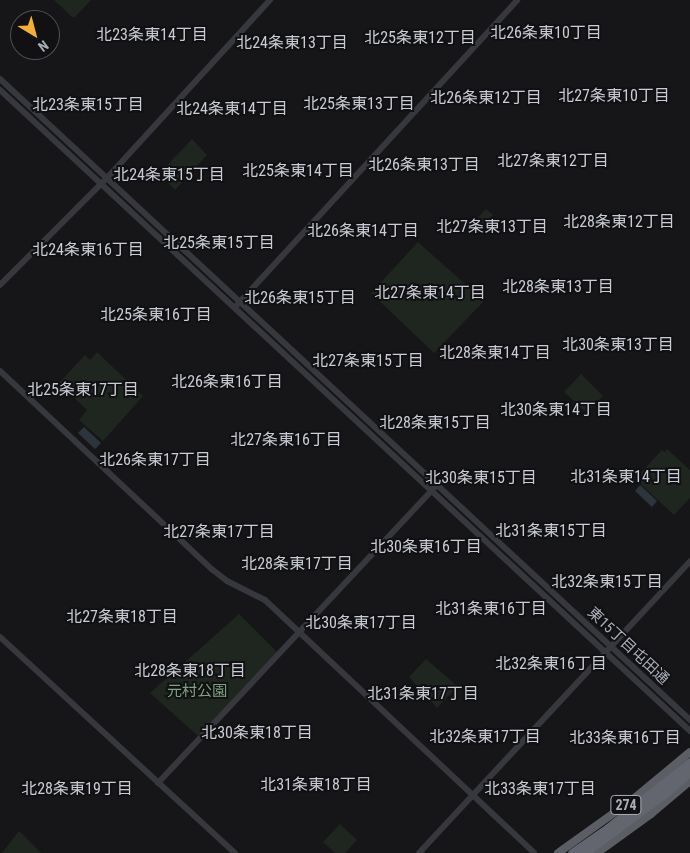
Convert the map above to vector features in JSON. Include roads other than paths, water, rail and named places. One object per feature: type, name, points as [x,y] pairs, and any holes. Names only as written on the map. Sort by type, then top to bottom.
[{"type":"highway","name":"274","points":[[558,853],[632,800],[690,752]]},
{"type":"highway","points":[[572,853],[608,828],[690,762]]},
{"type":"highway","points":[[584,853],[642,811],[690,771]]},
{"type":"highway","name":"274","points":[[596,853],[651,814],[690,781]]},
{"type":"street","points":[[0,286],[103,181],[270,0]]},
{"type":"street","points":[[235,308],[517,0]]},
{"type":"street","name":"東15丁目屯田通","points":[[0,80],[235,308],[690,720]]},
{"type":"street","name":"東15丁目屯田通","points":[[0,90],[239,302],[690,731]]},
{"type":"street","points":[[0,371],[213,570],[227,581],[265,600],[534,853]]},
{"type":"street","points":[[158,783],[434,487]]},
{"type":"street","points":[[419,853],[690,561]]},
{"type":"street","points":[[0,637],[235,853]]},
{"type":"district","name":"北26条東10丁目","points":[[546,33]]},
{"type":"district","name":"北23条東14丁目","points":[[152,35]]},
{"type":"district","name":"北25条東12丁目","points":[[420,38]]},
{"type":"district","name":"北24条東13丁目","points":[[292,43]]},
{"type":"district","name":"北27条東10丁目","points":[[614,96]]},
{"type":"district","name":"北26条東12丁目","points":[[486,98]]},
{"type":"district","name":"北25条東13丁目","points":[[359,104]]},
{"type":"district","name":"北23条東15丁目","points":[[88,105]]},
{"type":"district","name":"北24条東14丁目","points":[[232,109]]},
{"type":"district","name":"北27条東12丁目","points":[[553,161]]},
{"type":"district","name":"北26条東13丁目","points":[[424,165]]},
{"type":"district","name":"北25条東14丁目","points":[[298,171]]},
{"type":"district","name":"北24条東15丁目","points":[[169,175]]},
{"type":"district","name":"北28条東12丁目","points":[[619,222]]},
{"type":"district","name":"北27条東13丁目","points":[[492,227]]},
{"type":"district","name":"北26条東14丁目","points":[[363,231]]},
{"type":"district","name":"北25条東15丁目","points":[[219,243]]},
{"type":"district","name":"北24条東16丁目","points":[[88,250]]},
{"type":"district","name":"北28条東13丁目","points":[[558,287]]},
{"type":"district","name":"北27条東14丁目","points":[[430,293]]},
{"type":"district","name":"北26条東15丁目","points":[[300,298]]},
{"type":"district","name":"北25条東16丁目","points":[[156,315]]},
{"type":"district","name":"北30条東13丁目","points":[[618,345]]},
{"type":"district","name":"北28条東14丁目","points":[[495,353]]},
{"type":"district","name":"北27条東15丁目","points":[[368,361]]},
{"type":"district","name":"北26条東16丁目","points":[[227,382]]},
{"type":"district","name":"北25条東17丁目","points":[[83,390]]},
{"type":"district","name":"北30条東14丁目","points":[[556,410]]},
{"type":"district","name":"北28条東15丁目","points":[[435,423]]},
{"type":"district","name":"北27条東16丁目","points":[[286,440]]},
{"type":"district","name":"北26条東17丁目","points":[[155,460]]},
{"type":"district","name":"北31条東14丁目","points":[[626,477]]},
{"type":"district","name":"北30条東15丁目","points":[[481,478]]},
{"type":"district","name":"北31条東15丁目","points":[[551,531]]},
{"type":"district","name":"北27条東17丁目","points":[[219,532]]},
{"type":"district","name":"北30条東16丁目","points":[[426,547]]},
{"type":"district","name":"北28条東17丁目","points":[[297,564]]},
{"type":"district","name":"北32条東15丁目","points":[[607,582]]},
{"type":"district","name":"北31条東16丁目","points":[[491,609]]},
{"type":"district","name":"北27条東18丁目","points":[[122,617]]},
{"type":"district","name":"北30条東17丁目","points":[[361,623]]},
{"type":"district","name":"北32条東16丁目","points":[[551,664]]},
{"type":"district","name":"北28条東18丁目","points":[[190,671]]},
{"type":"district","name":"北31条東17丁目","points":[[423,694]]},
{"type":"district","name":"北30条東18丁目","points":[[257,733]]},
{"type":"district","name":"北32条東17丁目","points":[[485,737]]},
{"type":"district","name":"北33条東16丁目","points":[[625,738]]},
{"type":"district","name":"北31条東18丁目","points":[[316,785]]},
{"type":"district","name":"北28条東19丁目","points":[[77,789]]},
{"type":"district","name":"北33条東17丁目","points":[[540,789]]},
{"type":"park label","name":"元村公園","points":[[197,692]]}]
